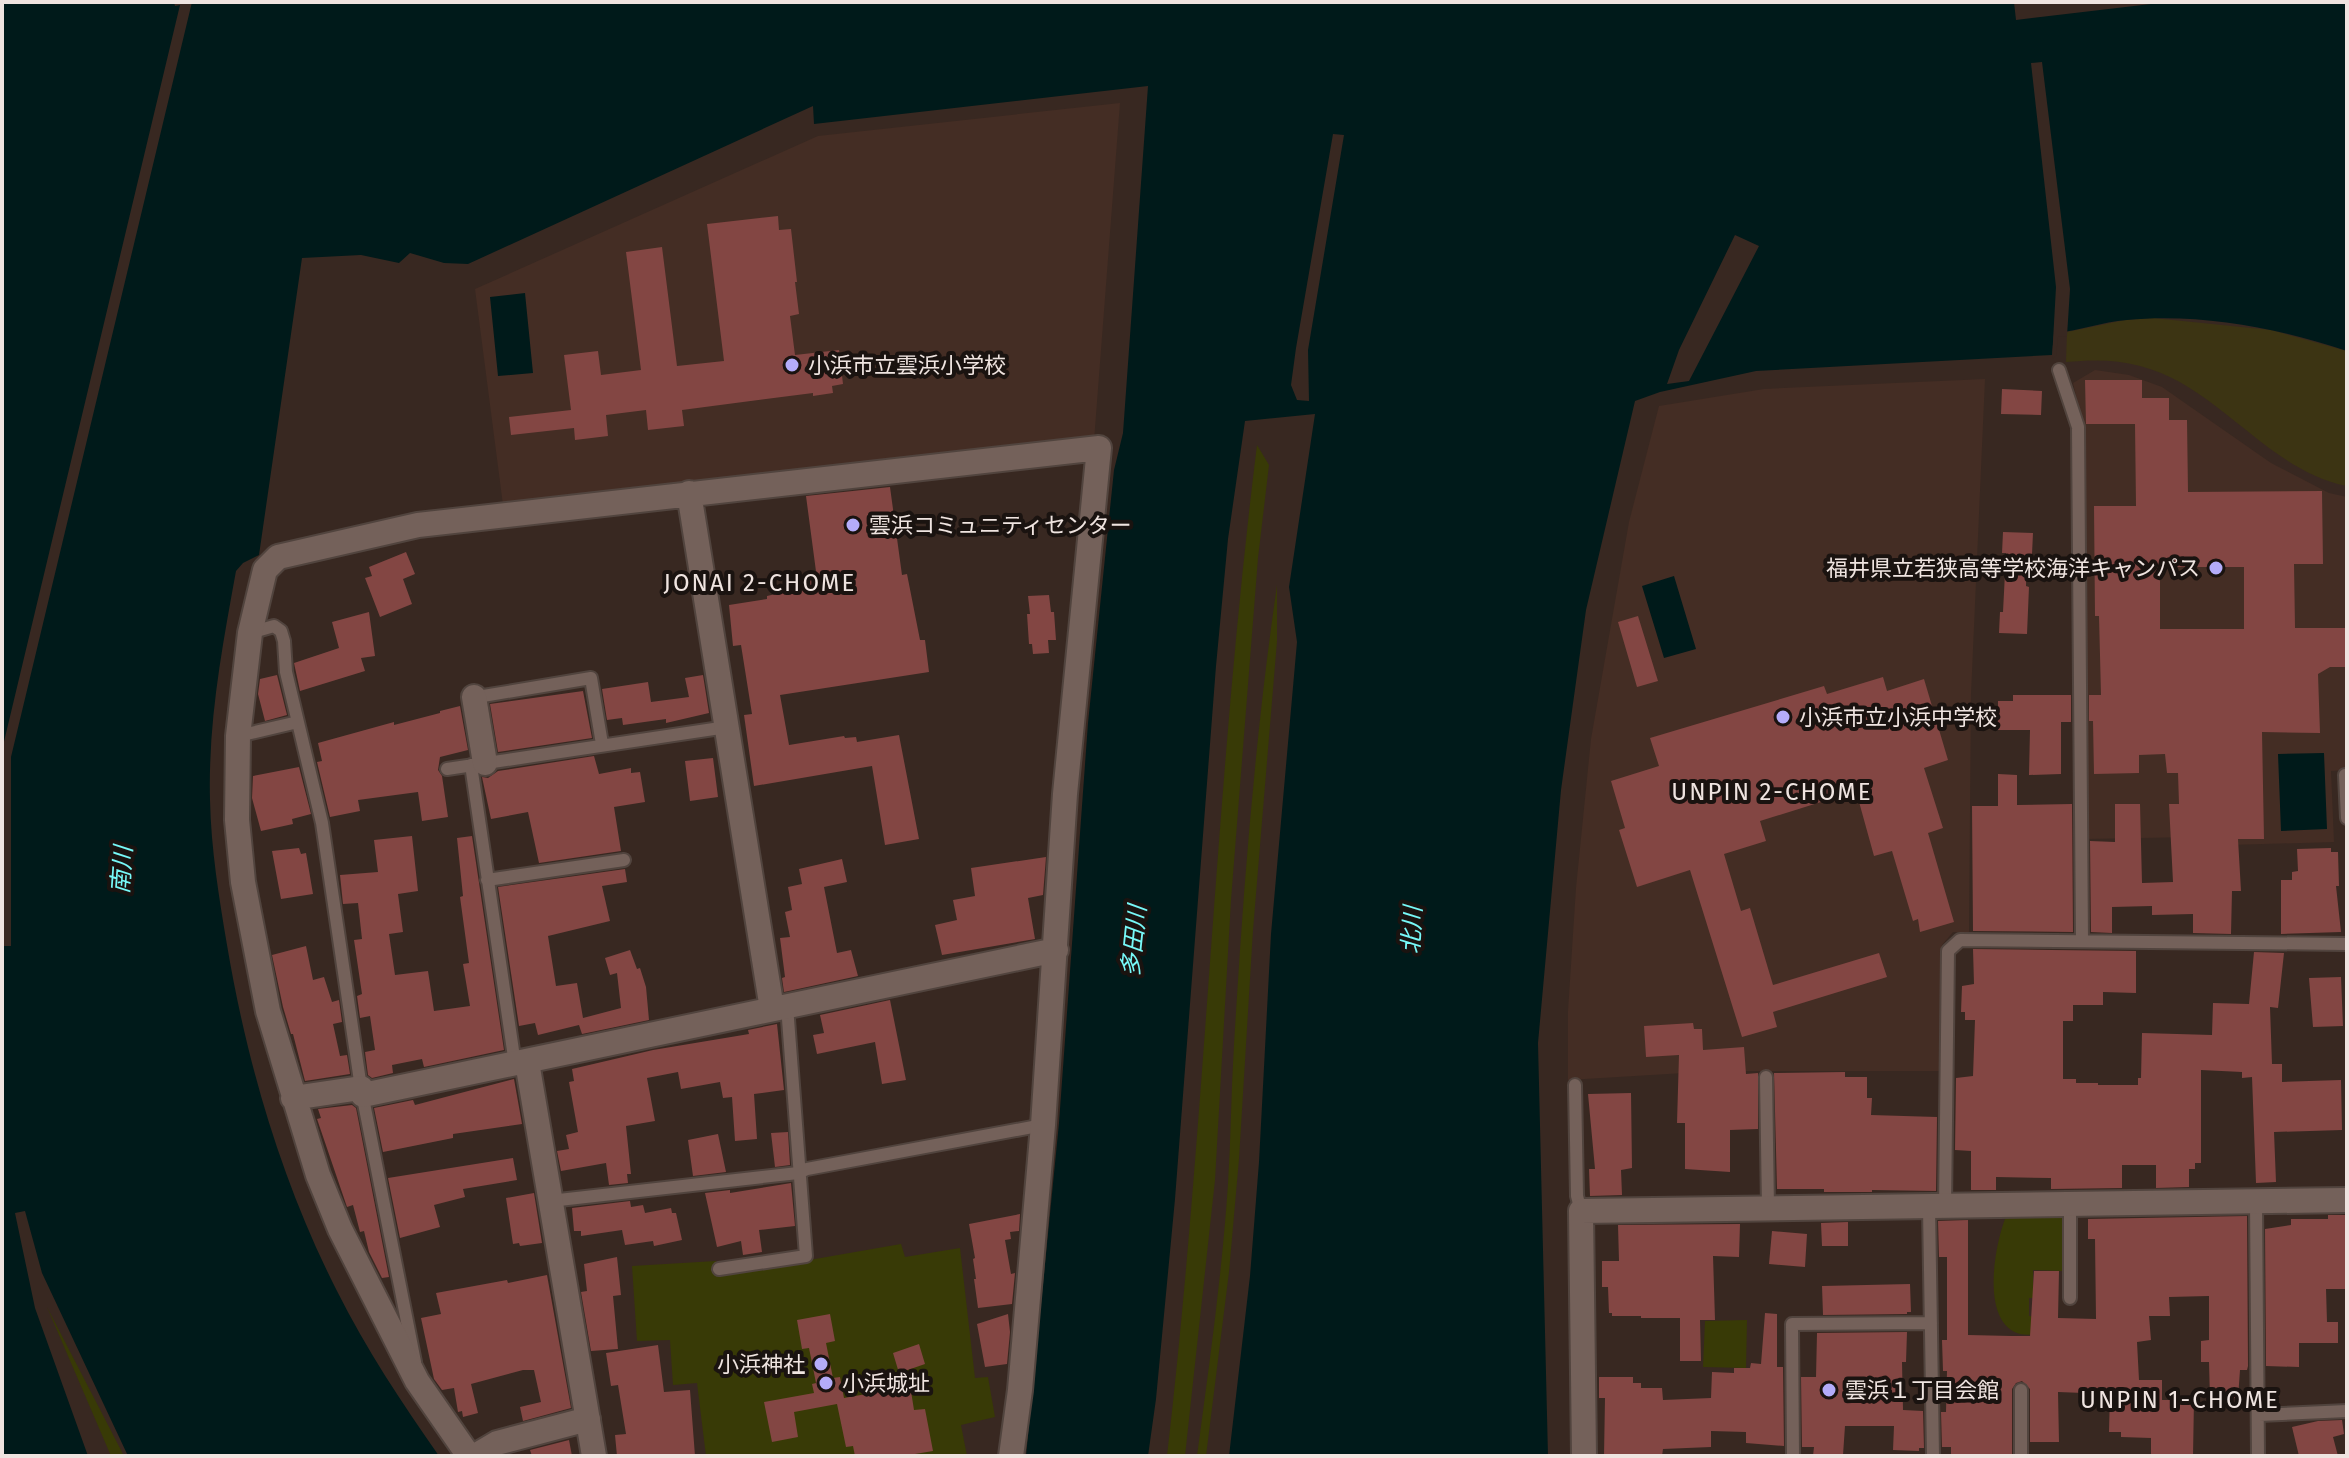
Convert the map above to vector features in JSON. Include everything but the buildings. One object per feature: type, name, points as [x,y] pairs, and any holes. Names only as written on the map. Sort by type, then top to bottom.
[{"type":"street","points":[[588,1419],[497,1443],[472,1456],[417,1381],[340,1229],[318,1175],[268,1011],[243,882],[237,820],[238,736],[250,633],[265,570],[278,557],[418,525],[1099,448],[1065,794],[1043,1125],[1011,1456]]},
{"type":"street","points":[[689,493],[727,727],[780,1008]]},
{"type":"street","points":[[468,698],[478,764]]},
{"type":"street","points":[[293,1098],[362,1091],[521,1063],[1056,950]]},
{"type":"street","points":[[521,1063],[550,1201],[594,1456]]},
{"type":"street","points":[[1584,1456],[1581,1211],[2347,1200]]},
{"type":"lane","points":[[2059,370],[2078,427],[2082,941]]},
{"type":"lane","points":[[250,633],[274,626],[281,631],[286,672],[322,823],[362,1091],[414,1344],[417,1381]]},
{"type":"lane","points":[[468,698],[591,678],[602,744]]},
{"type":"lane","points":[[238,736],[298,722]]},
{"type":"lane","points":[[447,769],[727,727]]},
{"type":"lane","points":[[478,764],[487,880],[521,1063]]},
{"type":"lane","points":[[2345,775],[2347,818]]},
{"type":"lane","points":[[487,880],[624,860]]},
{"type":"lane","points":[[1933,1456],[1931,1323],[1948,951],[1960,940],[2347,944]]},
{"type":"lane","points":[[719,1269],[806,1256],[801,1171],[780,1008]]},
{"type":"lane","points":[[1766,1077],[1768,1208]]},
{"type":"lane","points":[[1575,1085],[1577,1196],[1581,1211]]},
{"type":"lane","points":[[550,1201],[801,1171],[1043,1125]]},
{"type":"lane","points":[[2256,1201],[2258,1456]]},
{"type":"lane","points":[[2070,1205],[2070,1298]]},
{"type":"lane","points":[[1793,1456],[1792,1324],[1931,1323]]},
{"type":"lane","points":[[2021,1390],[2021,1456]]},
{"type":"lane","points":[[2259,1415],[2347,1411]]},
{"type":"shaded area","name":"小浜市立雲浜小学校","points":[[1120,103],[1094,441],[503,505],[475,289],[818,136]]},
{"type":"shaded area","name":"福井県立若狭高等学校海洋キャンパス","points":[[2095,370],[2129,375],[2162,387],[2271,463],[2329,493],[2347,497],[2347,770],[2331,771],[2334,842],[2196,846],[2195,837],[2086,839],[2083,426],[2073,383]]},
{"type":"shaded area","name":"小浜市立小浜中学校","points":[[1985,379],[1971,694],[1969,932],[1953,932],[1942,945],[1941,1071],[1718,1071],[1568,1080],[1568,1011],[1576,888],[1591,739],[1629,522],[1659,406],[1764,389]]},
{"type":"shaded area","points":[[1257,445],[1269,465],[1258,558],[1231,900],[1215,1180],[1185,1456],[1167,1456],[1192,1204],[1231,697]]},
{"type":"shaded area","points":[[1277,585],[1277,641],[1229,1272],[1206,1456],[1197,1456],[1222,1252],[1246,872],[1262,699]]},
{"type":"shaded area","points":[[2059,1213],[2063,1219],[2062,1271],[2033,1270],[2033,1298],[2029,1298],[2029,1316],[2057,1317],[2057,1333],[2020,1334],[2007,1327],[1999,1314],[1995,1298],[1995,1261],[2002,1226],[2007,1214]]},
{"type":"shaded area","points":[[901,1244],[905,1257],[960,1248],[975,1378],[988,1377],[995,1417],[961,1425],[967,1456],[706,1456],[697,1383],[673,1385],[670,1340],[637,1341],[632,1266],[716,1261],[717,1276]]},
{"type":"shaded area","points":[[47,1307],[124,1456],[111,1456]]},
{"type":"shaded area","points":[[1747,1320],[1746,1368],[1703,1367],[1705,1321]]},
{"type":"sand","points":[[2153,318],[2271,330],[2347,351],[2347,486],[2318,477],[2291,463],[2219,408],[2168,376],[2121,362],[2066,362],[2067,332],[2125,320]]},
{"type":"water","points":[[2,2],[2347,2],[2347,351],[2294,335],[2239,324],[2155,318],[2054,333],[2052,355],[1756,371],[1660,392],[1635,401],[1586,610],[1561,790],[1538,1043],[1548,1456],[1229,1456],[1250,1276],[1271,934],[1297,642],[1289,587],[1315,414],[1245,421],[1228,539],[1216,666],[1175,1199],[1148,1456],[1026,1456],[1059,1123],[1088,723],[1114,470],[1123,433],[1148,86],[814,124],[813,106],[468,264],[444,263],[410,253],[399,263],[361,255],[302,258],[259,555],[243,563],[236,571],[221,657],[210,771],[218,891],[235,990],[256,1078],[299,1208],[348,1313],[439,1456],[128,1456],[42,1273],[25,1211],[15,1213],[35,1308],[88,1456],[2,1456]]},
{"type":"water","points":[[525,293],[533,373],[498,376],[490,297]]},
{"type":"water","points":[[1674,576],[1696,649],[1664,658],[1642,586]]},
{"type":"water","points":[[2324,753],[2327,829],[2281,831],[2278,754]]},
{"type":"pier","points":[[174,2],[192,2],[11,757],[11,946],[2,946],[2,750],[180,5],[175,6]]},
{"type":"pier","points":[[2014,2],[2168,2],[2016,20]]},
{"type":"pier","points":[[2042,62],[2070,289],[2067,336],[2058,337],[2056,356],[2052,359],[2056,287],[2031,63]]},
{"type":"pier","points":[[1333,134],[1344,135],[1308,350],[1309,401],[1297,400],[1291,385],[1296,348]]},
{"type":"pier","points":[[1735,235],[1759,246],[1689,381],[1667,384],[1679,350]]},
{"type":"place","name":"小浜市立雲浜小学校","points":[[792,365]]},
{"type":"place","name":"雲浜コミュニティセンター","points":[[853,525]]},
{"type":"place","name":"福井県立若狭高等学校海洋キャンパス","points":[[2216,568]]},
{"type":"place","name":"小浜市立小浜中学校","points":[[1783,717]]},
{"type":"place","name":"小浜神社","points":[[821,1364]]},
{"type":"place","name":"小浜城址","points":[[826,1383]]},
{"type":"place","name":"雲浜１丁目会館","points":[[1829,1390]]},
{"type":"district","name":"JONAI 2-CHOME","points":[[760,583]]},
{"type":"district","name":"UNPIN 2-CHOME","points":[[1772,792]]},
{"type":"district","name":"UNPIN 1-CHOME","points":[[2180,1400]]},
{"type":"water label","name":"南川","points":[[122,870]]},
{"type":"water label","name":"北川","points":[[1412,930]]},
{"type":"water label","name":"多田川","points":[[1134,941]]}]
